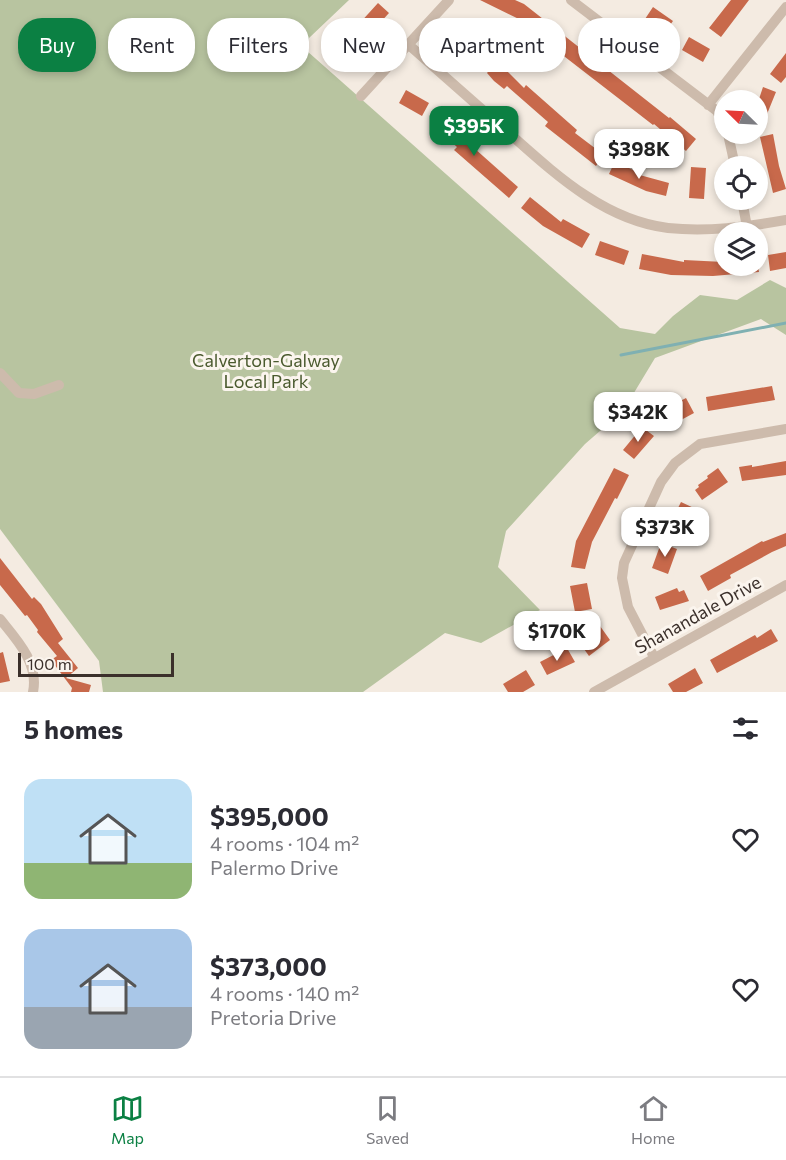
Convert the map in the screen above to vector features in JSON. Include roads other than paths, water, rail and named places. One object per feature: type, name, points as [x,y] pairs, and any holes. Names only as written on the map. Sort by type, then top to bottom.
[{"type":"street","points":[[361,96],[449,0]]},
{"type":"street","points":[[571,0],[714,109]]},
{"type":"street","points":[[708,105],[786,7]]},
{"type":"street","points":[[409,45],[557,176],[594,201],[634,219],[666,228],[714,230]]},
{"type":"street","points":[[768,223],[786,220]]},
{"type":"street","points":[[0,374],[19,393],[34,394],[59,385]]},
{"type":"street","points":[[654,657],[628,607],[622,578],[624,563],[661,482],[675,463],[700,444],[786,429]]},
{"type":"street","name":"Shanandale Drive","points":[[594,692],[786,585]]},
{"type":"street","points":[[0,619],[31,662],[35,683],[33,692]]},
{"type":"waterway","points":[[621,355],[786,323]]},
{"type":"park label","name":"Calverton-Galway Local Park","points":[[266,371]]}]
